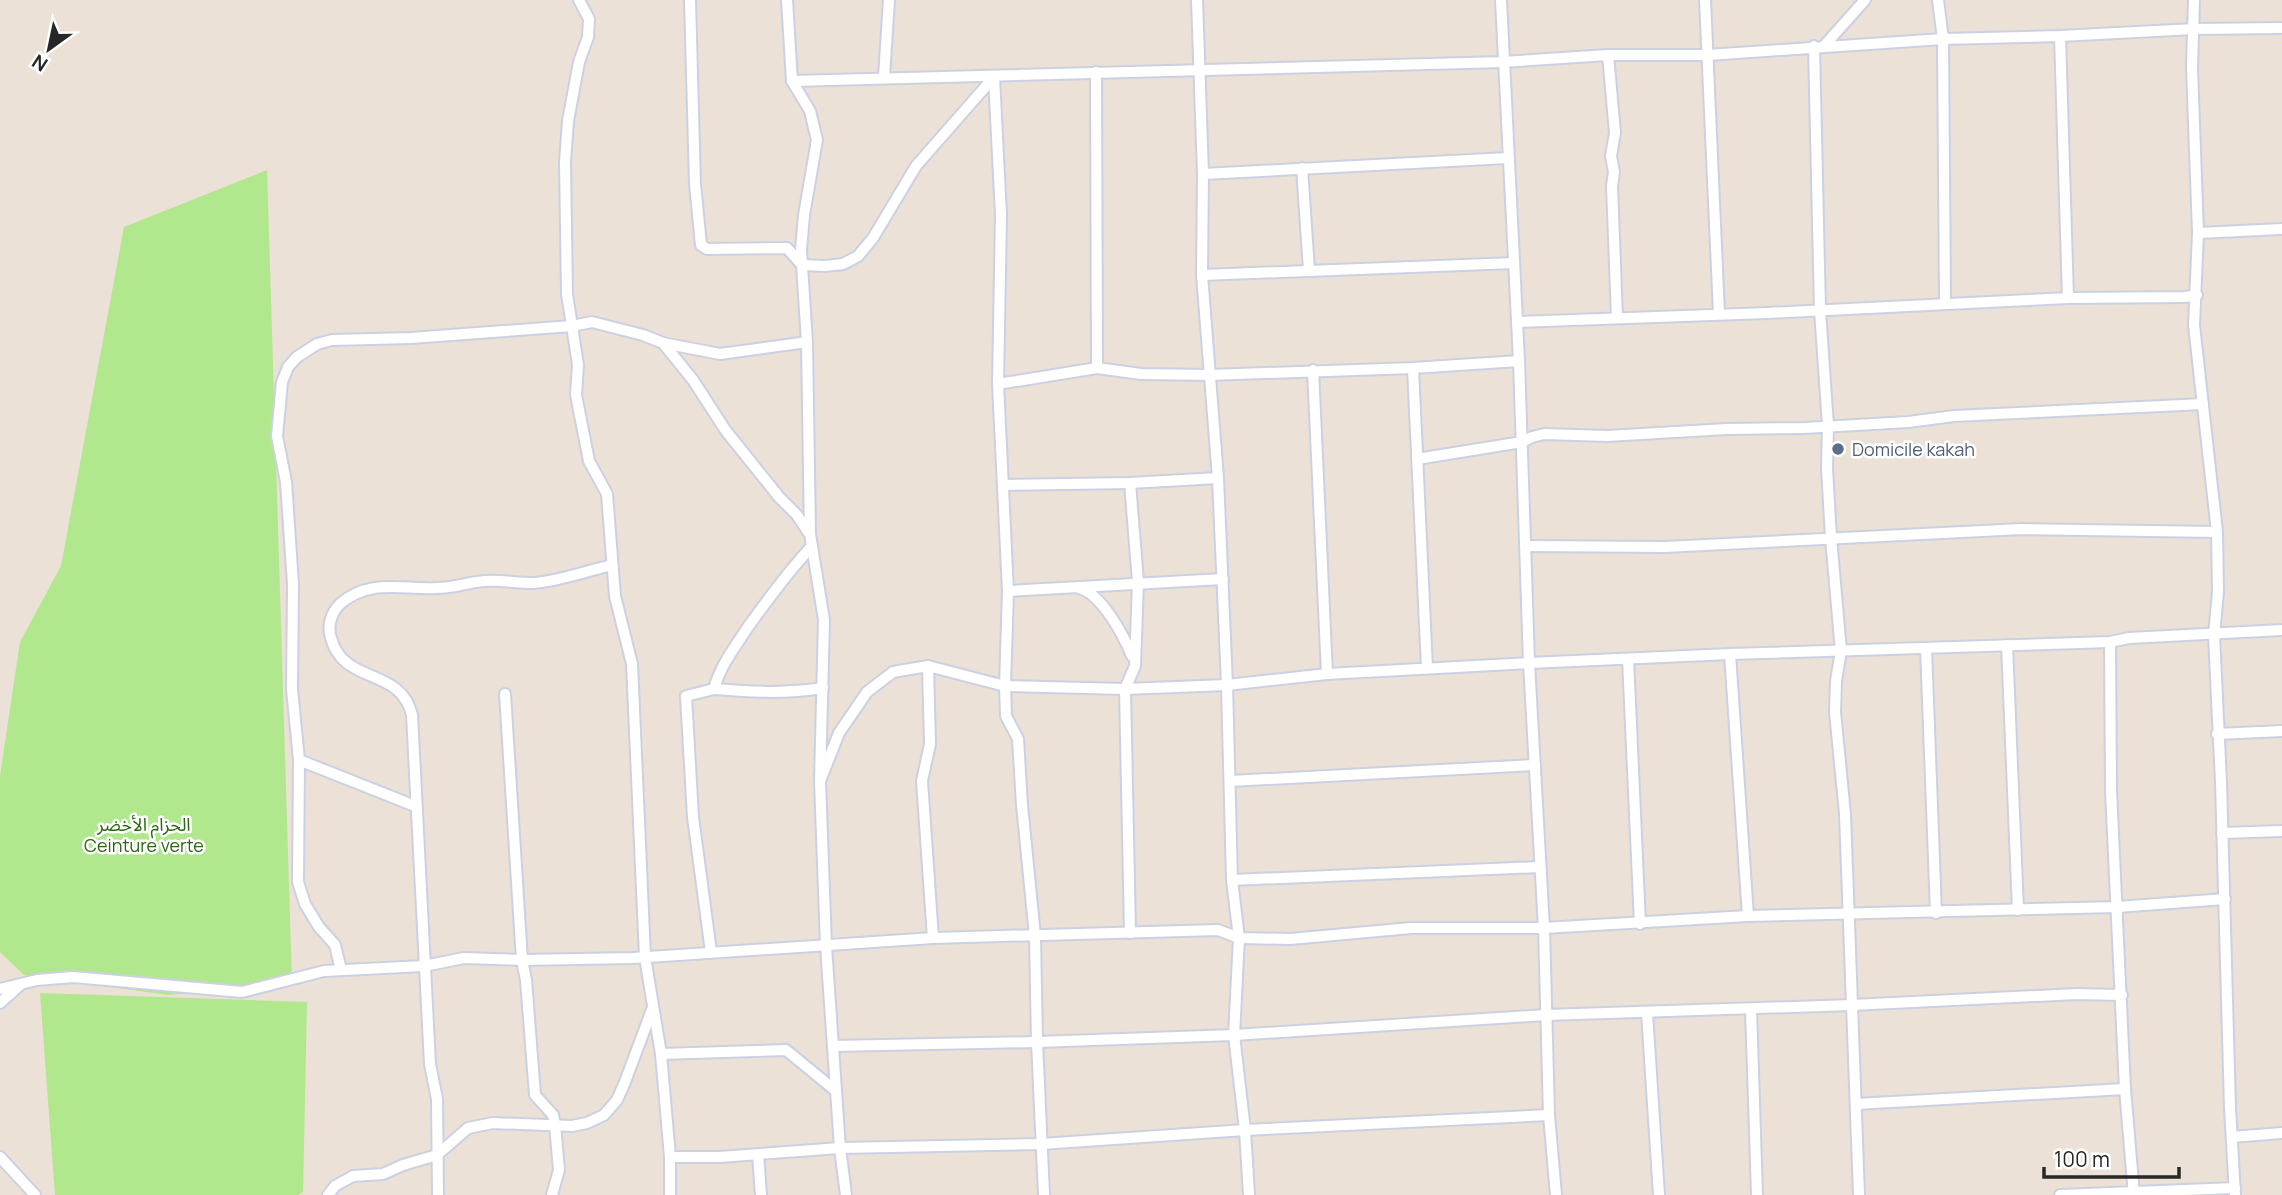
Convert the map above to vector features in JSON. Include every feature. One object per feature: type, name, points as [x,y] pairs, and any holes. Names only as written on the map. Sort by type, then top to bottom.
[{"type":"street","points":[[579,0],[589,19],[588,37],[573,86],[568,121],[565,162],[567,294],[578,365],[576,395],[589,461],[607,494],[615,596],[632,664],[645,957],[661,1054],[670,1157],[670,1195]]},
{"type":"street","points":[[690,0],[695,184],[701,245],[707,249],[787,248],[802,265],[843,264],[858,256],[873,238],[916,166],[993,77]]},
{"type":"street","points":[[787,0],[792,81],[810,111],[817,139],[803,215],[801,250],[807,342],[810,534],[824,620],[820,781],[826,946],[840,1148],[846,1195]]},
{"type":"street","points":[[884,77],[889,0]]},
{"type":"street","points":[[1197,0],[1203,174],[1202,275],[1218,478],[1232,880],[1239,938],[1234,1035],[1249,1195]]},
{"type":"street","points":[[1501,0],[1519,361],[1529,663],[1544,928],[1549,1115],[1556,1195]]},
{"type":"street","points":[[1704,0],[1719,314]]},
{"type":"street","points":[[1859,1195],[1845,814],[1835,712],[1841,651],[1831,538],[1827,468],[1828,426],[1820,310],[1819,46],[1865,0]]},
{"type":"street","points":[[1938,0],[1943,38],[1945,302]]},
{"type":"street","points":[[2060,1195],[2235,1191],[2214,635],[2218,592],[2217,532],[2194,325],[2198,233],[2192,68],[2194,0]]},
{"type":"street","points":[[792,81],[1503,62],[1608,55],[1708,55],[1943,38],[2060,36],[2193,29],[2282,29]]},
{"type":"street","points":[[2060,36],[2068,298]]},
{"type":"street","points":[[1608,55],[1615,133],[1611,156],[1614,172],[1612,186],[1617,318]]},
{"type":"street","points":[[1096,72],[1097,368]]},
{"type":"street","points":[[993,77],[1001,215],[998,384],[1008,591],[1006,716],[1018,739],[1035,936],[1044,1195]]},
{"type":"street","points":[[1203,174],[1508,158]]},
{"type":"street","points":[[1302,168],[1309,270]]},
{"type":"street","points":[[2198,233],[2282,229]]},
{"type":"street","points":[[1202,275],[1514,263]]},
{"type":"street","points":[[1517,322],[1820,310],[1945,302],[2197,295]]},
{"type":"street","points":[[341,970],[335,945],[304,904],[298,882],[299,760],[292,689],[293,584],[286,482],[277,436],[282,382],[288,366],[317,344],[332,340],[411,338],[572,326],[592,322],[663,343],[720,354],[807,342]]},
{"type":"street","points":[[663,343],[693,380],[726,431],[810,534]]},
{"type":"street","points":[[998,384],[1097,368],[1141,374],[1209,374],[1413,368],[1519,361]]},
{"type":"street","points":[[1413,368],[1427,668]]},
{"type":"street","points":[[1313,370],[1327,674]]},
{"type":"street","points":[[1417,459],[1522,442],[1544,434],[1615,436],[1646,432],[1908,422],[1954,416],[2203,404]]},
{"type":"street","points":[[1004,485],[1130,483],[1218,478]]},
{"type":"street","points":[[1130,483],[1138,582],[1133,658]]},
{"type":"street","points":[[1526,546],[1665,547],[2022,529],[2217,532]]},
{"type":"street","points":[[714,689],[718,674],[738,642],[780,581],[812,546]]},
{"type":"street","points":[[438,1195],[437,1099],[430,1064],[412,715],[408,701],[394,686],[358,671],[339,654],[329,632],[330,623],[336,608],[354,594],[377,587],[395,585],[433,588],[488,581],[536,583],[611,565]]},
{"type":"street","points":[[1008,591],[1223,579]]},
{"type":"street","points":[[1076,587],[1088,590],[1120,628],[1135,666],[1125,689],[1130,933]]},
{"type":"street","points":[[820,781],[839,733],[867,692],[893,671],[928,666],[1005,686],[1125,689],[1227,685],[1327,674],[1427,668],[1730,654],[2110,642],[2129,638],[2282,630]]},
{"type":"street","points":[[2110,642],[2111,792],[2125,1090],[2134,1193]]},
{"type":"street","points":[[2007,645],[2018,910]]},
{"type":"street","points":[[1926,649],[1936,913]]},
{"type":"street","points":[[1730,654],[1748,916]]},
{"type":"street","points":[[1628,659],[1640,923]]},
{"type":"street","points":[[928,666],[930,744],[922,781],[933,938]]},
{"type":"street","points":[[711,952],[693,817],[686,696],[714,689],[791,693],[822,688]]},
{"type":"street","points":[[505,694],[522,960],[536,1094],[553,1115],[555,1125],[559,1170],[552,1195]]},
{"type":"street","points":[[2217,734],[2282,731]]},
{"type":"street","points":[[299,760],[415,806]]},
{"type":"street","points":[[1230,781],[1535,765]]},
{"type":"street","points":[[2222,834],[2282,831]]},
{"type":"street","points":[[1232,880],[1540,867]]},
{"type":"street","points":[[0,989],[22,983],[74,977],[242,992],[324,971],[424,966],[464,958],[522,960],[645,957],[933,938],[1218,930],[1239,938],[1290,939],[1411,928],[1544,928],[1748,916],[2117,907],[2225,899]]},
{"type":"street","points":[[0,1003],[22,983]]},
{"type":"street","points":[[833,1046],[1234,1035],[1545,1015],[1852,1006],[2077,994],[2122,995]]},
{"type":"street","points":[[328,1195],[335,1186],[353,1176],[383,1174],[437,1155],[468,1128],[493,1123],[572,1126],[604,1115],[617,1100],[638,1052],[653,1004]]},
{"type":"street","points":[[1751,1009],[1757,1195]]},
{"type":"street","points":[[1647,1013],[1658,1195]]},
{"type":"street","points":[[661,1054],[786,1050],[836,1091]]},
{"type":"street","points":[[1856,1104],[2125,1090]]},
{"type":"street","points":[[670,1157],[719,1157],[840,1148],[1041,1144],[1245,1130],[1549,1115]]},
{"type":"street","points":[[2232,1137],[2282,1133]]},
{"type":"street","points":[[758,1154],[761,1195]]},
{"type":"street","points":[[0,1157],[35,1195]]},
{"type":"green space","name":"الحزام الأخضر Ceinture verte","points":[[267,170],[292,983],[168,995],[24,975],[0,952],[0,776],[20,642],[61,566],[124,227]]},
{"type":"green space","points":[[40,993],[307,1002],[303,1192],[298,1195],[55,1195]]},
{"type":"place","name":"Domicile kakah","points":[[1838,449]]}]
